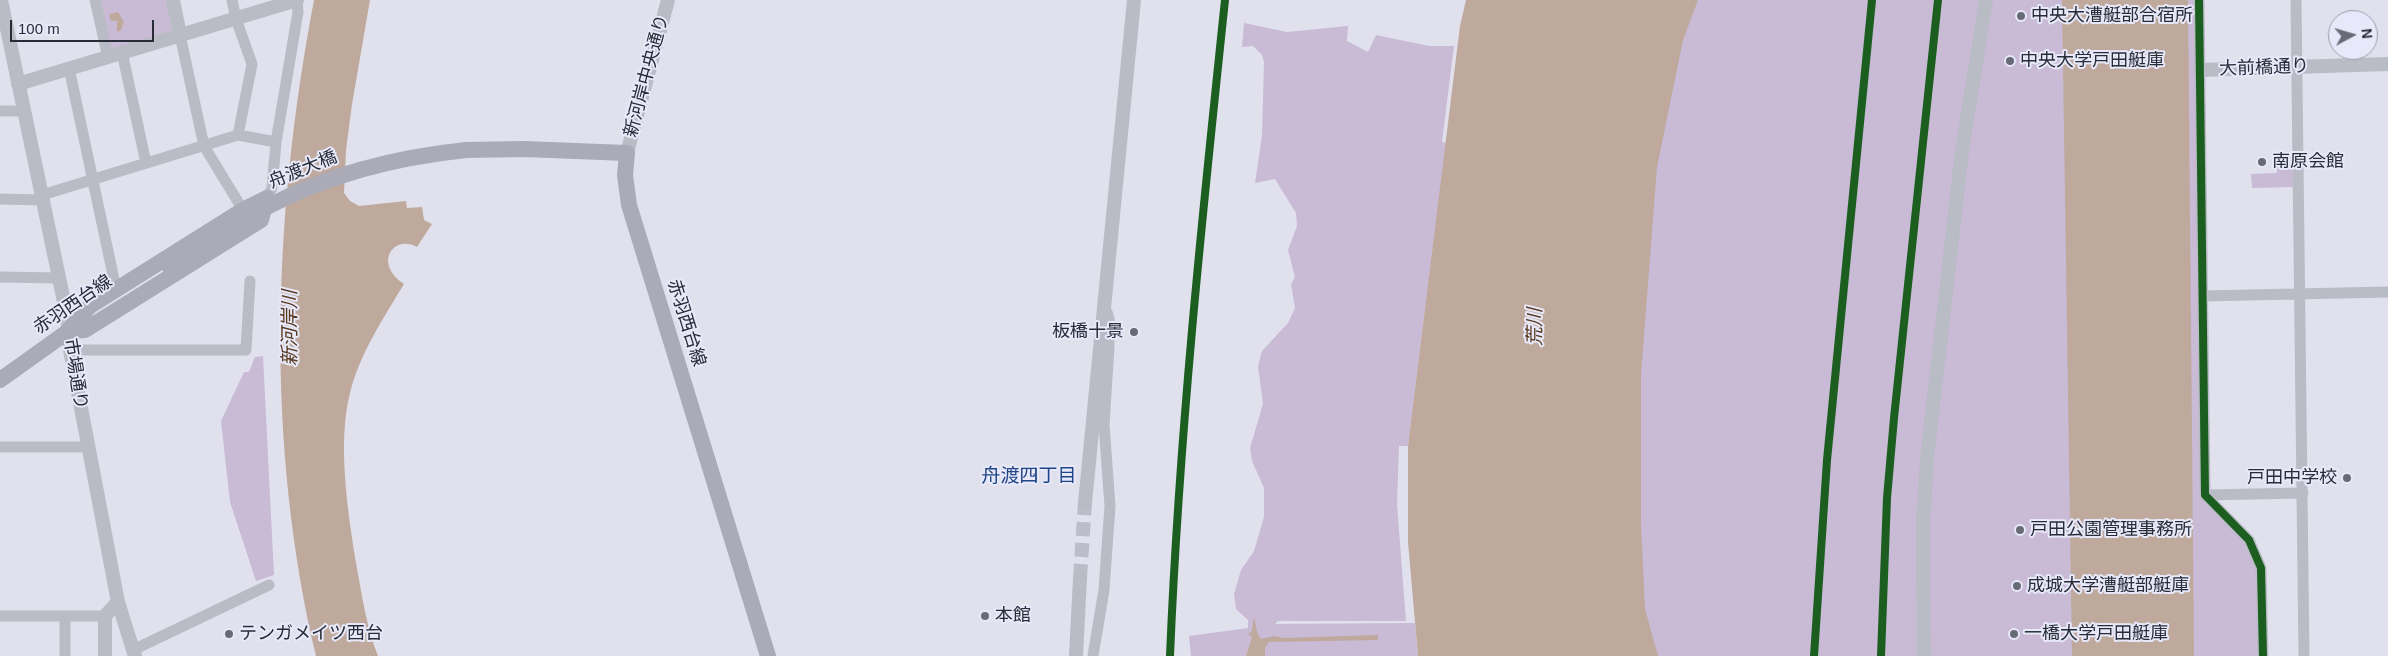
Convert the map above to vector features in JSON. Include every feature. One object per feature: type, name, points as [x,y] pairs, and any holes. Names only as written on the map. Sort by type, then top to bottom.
[{"type":"main road","name":"舟渡大橋","points":[[169,266],[273,204],[308,188],[365,168],[430,154],[466,150],[524,149],[627,152]]},
{"type":"main road","name":"赤羽西台線","points":[[627,152],[625,175],[629,205],[768,656]]},
{"type":"main road","points":[[68,331],[90,306],[243,210],[267,198]]},
{"type":"main road","points":[[68,331],[85,330],[261,220],[267,198]]},
{"type":"main road","name":"赤羽西台線","points":[[0,380],[68,331],[169,266]]},
{"type":"street","name":"市場通り","points":[[1,0],[59,278],[70,350],[118,602],[134,653]]},
{"type":"street","points":[[95,0],[108,56]]},
{"type":"street","points":[[173,0],[204,146],[243,210]]},
{"type":"street","points":[[232,0],[236,18],[252,64],[238,135]]},
{"type":"street","points":[[18,84],[297,0],[294,36],[276,142],[272,188],[267,198]]},
{"type":"street","name":"新河岸中央通り","points":[[627,152],[668,0]]},
{"type":"street","points":[[1085,503],[1134,0]]},
{"type":"street","points":[[1924,656],[1923,524],[1927,459],[1962,151],[1986,0]]},
{"type":"street","points":[[2199,0],[2205,496],[2249,540],[2260,568],[2263,656]]},
{"type":"street","points":[[2296,0],[2304,656]]},
{"type":"street","points":[[122,52],[146,163]]},
{"type":"street","name":"大前橋通り","points":[[2200,70],[2388,64]]},
{"type":"street","points":[[69,68],[116,289]]},
{"type":"street","points":[[0,111],[24,111]]},
{"type":"street","points":[[0,199],[43,198],[92,180],[238,135],[276,142]]},
{"type":"street","points":[[0,277],[59,278]]},
{"type":"street","points":[[70,350],[246,350],[250,281]]},
{"type":"street","points":[[2202,296],[2388,292]]},
{"type":"street","points":[[1092,656],[1104,590],[1110,506],[1104,425],[1109,319],[1104,301]]},
{"type":"street","points":[[0,447],[88,447]]},
{"type":"street","points":[[2205,496],[2303,493]]},
{"type":"street","points":[[1076,656],[1080,578]]},
{"type":"street","points":[[134,653],[269,585]]},
{"type":"street","points":[[105,656],[105,616],[118,602]]},
{"type":"street","points":[[0,616],[105,616]]},
{"type":"street","points":[[64,656],[65,616]]},
{"type":"shaded area","points":[[98,0],[167,0],[173,27],[171,31],[112,49],[108,47]]},
{"type":"shaded area","points":[[1600,0],[2198,0],[2205,495],[2249,541],[2261,576],[2263,656],[1565,656]]},
{"type":"shaded area","points":[[1244,23],[1287,32],[1348,26],[1347,41],[1368,52],[1376,35],[1429,46],[1454,46],[1442,142],[1446,143],[1408,446],[1399,446],[1397,505],[1406,621],[1278,621],[1275,624],[1415,623],[1418,656],[1191,656],[1189,636],[1248,628],[1248,620],[1236,609],[1234,594],[1241,570],[1254,551],[1264,517],[1264,488],[1252,461],[1250,448],[1263,404],[1258,366],[1262,351],[1288,323],[1295,308],[1291,284],[1295,277],[1288,250],[1297,226],[1296,213],[1275,179],[1255,183],[1262,136],[1264,62],[1262,55],[1253,46],[1242,47]]},
{"type":"shaded area","points":[[2277,152],[2293,152],[2295,187],[2252,188],[2251,174],[2277,173]]},
{"type":"shaded area","points":[[263,356],[274,575],[256,581],[230,502],[221,421],[244,372],[249,372],[255,357]]},
{"type":"water","name":"新河岸川","points":[[314,0],[370,0],[352,104],[346,150],[344,193],[350,201],[359,206],[406,201],[407,208],[422,207],[424,220],[432,224],[417,247],[400,244],[390,253],[388,260],[390,268],[395,276],[404,284],[366,350],[354,378],[346,413],[344,456],[350,522],[365,610],[378,656],[316,656],[300,575],[288,493],[282,410],[280,328],[283,246],[290,163],[300,81]]},
{"type":"water","name":"荒川","points":[[1466,0],[1698,0],[1683,40],[1657,167],[1641,375],[1641,526],[1645,609],[1658,656],[1418,656],[1408,542],[1408,446],[1460,26]]},
{"type":"water","points":[[2062,0],[2188,0],[2194,656],[2072,656]]},
{"type":"water","points":[[118,12],[124,22],[121,30],[117,32],[117,21],[111,21],[109,14]]},
{"type":"water","points":[[1254,617],[1257,632],[1261,639],[1274,636],[1284,638],[1378,635],[1378,640],[1269,642],[1265,648],[1265,656],[1246,656],[1252,637],[1248,634],[1252,631]]},
{"type":"tunnel","points":[[1080,578],[1085,503]]},
{"type":"cycle path","points":[[1170,656],[1185,410],[1225,0]]},
{"type":"cycle path","points":[[1814,656],[1827,460],[1872,0]]},
{"type":"cycle path","points":[[1881,656],[1887,498],[1938,0]]},
{"type":"cycle path","points":[[2199,0],[2205,495],[2249,540],[2261,568],[2263,656]]},
{"type":"place","name":"中央大漕艇部合宿所","points":[[2021,16]]},
{"type":"place","name":"中央大学戸田艇庫","points":[[2010,61]]},
{"type":"place","name":"南原会館","points":[[2262,162]]},
{"type":"place","name":"板橋十景","points":[[1134,332]]},
{"type":"place","name":"戸田中学校","points":[[2347,478]]},
{"type":"place","name":"戸田公園管理事務所","points":[[2020,530]]},
{"type":"place","name":"成城大学漕艇部艇庫","points":[[2017,586]]},
{"type":"place","name":"本館","points":[[985,616]]},
{"type":"place","name":"テンガメイツ西台","points":[[229,634]]},
{"type":"place","name":"一橋大学戸田艇庫","points":[[2014,634]]},
{"type":"district","name":"舟渡四丁目","points":[[1029,477]]}]
